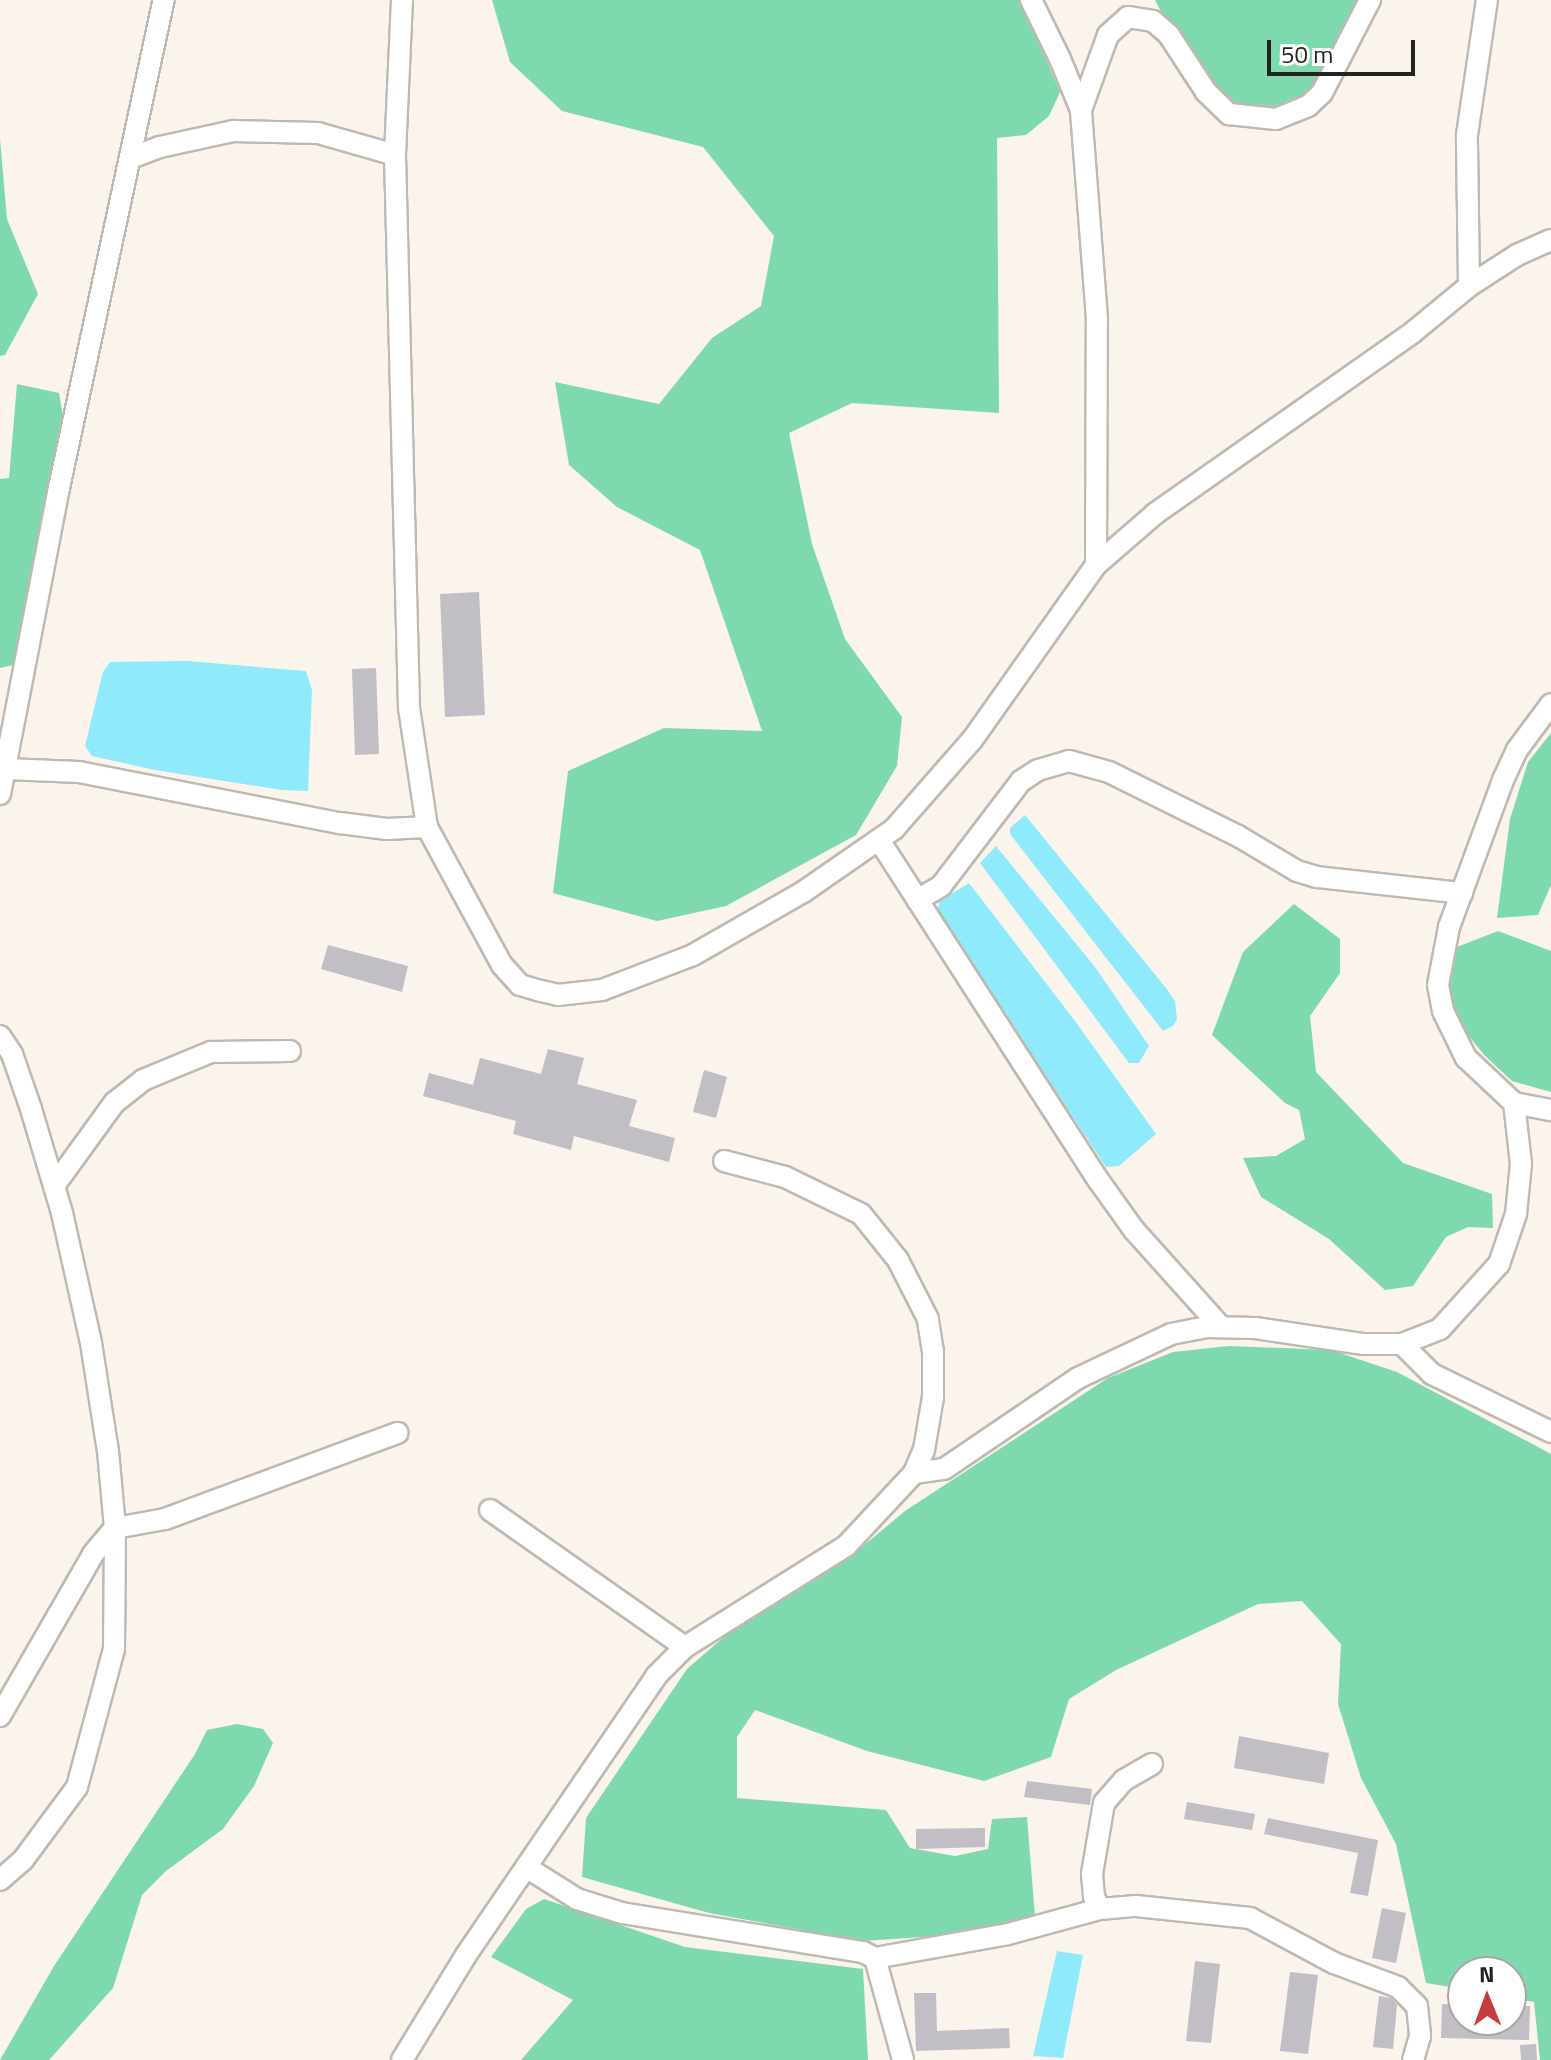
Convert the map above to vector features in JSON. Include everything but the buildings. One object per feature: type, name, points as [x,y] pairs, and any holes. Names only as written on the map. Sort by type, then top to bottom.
[{"type":"street","points":[[0,794],[59,488],[164,0]]},
{"type":"street","points":[[402,0],[395,155],[409,708],[427,827],[502,965],[520,985],[558,995],[602,990],[693,955],[803,892],[894,829],[972,740],[1096,565],[1156,513],[1412,333],[1469,286],[1517,255],[1551,240]]},
{"type":"street","points":[[1031,0],[1081,110],[1097,319],[1096,565]]},
{"type":"street","points":[[1146,0],[1153,21],[1169,35],[1206,92],[1229,114],[1276,119],[1308,106],[1322,93],[1370,0]]},
{"type":"street","points":[[1469,286],[1467,135],[1487,0]]},
{"type":"street","points":[[1081,110],[1108,35],[1128,17],[1153,21]]},
{"type":"street","points":[[131,158],[201,137],[246,131],[318,133],[395,155]]},
{"type":"street","points":[[1551,704],[1517,750],[1508,770],[1462,893],[1441,961],[1438,985],[1443,1011],[1466,1058],[1514,1103],[1551,1110]]},
{"type":"street","points":[[917,900],[941,886],[1021,781],[1038,770],[1069,761],[1109,772],[1238,836],[1297,871],[1317,877],[1462,893]]},
{"type":"street","points":[[6,769],[79,772],[340,823],[387,829],[427,827]]},
{"type":"street","points":[[879,840],[1099,1181],[1134,1230],[1221,1327]]},
{"type":"street","points":[[0,1036],[12,1054],[54,1186],[91,1343],[108,1451],[115,1528],[114,1649],[77,1787],[23,1860],[0,1880]]},
{"type":"street","points":[[54,1186],[114,1103],[143,1080],[211,1052],[290,1051]]},
{"type":"street","points":[[914,1473],[944,1469],[1091,1372],[1171,1334],[1221,1327],[1255,1328],[1364,1344],[1402,1344],[1440,1329],[1499,1264],[1517,1201],[1521,1164],[1514,1103]]},
{"type":"street","points":[[402,2060],[526,1867],[656,1676],[685,1647],[846,1546],[914,1473],[924,1450],[933,1397],[933,1352],[928,1319],[898,1260],[861,1214],[785,1177],[724,1161]]},
{"type":"street","points":[[1402,1344],[1432,1374],[1551,1432]]},
{"type":"street","points":[[0,1716],[93,1554],[115,1528],[165,1519],[398,1433]]},
{"type":"street","points":[[490,1510],[685,1647]]},
{"type":"street","points":[[1100,1909],[1094,1897],[1092,1874],[1104,1803],[1124,1780],[1152,1764]]},
{"type":"street","points":[[526,1867],[577,1899],[622,1913],[843,1947],[875,1958],[1008,1934],[1100,1909],[1149,1907],[1250,1918],[1334,1963],[1398,1987],[1417,2006],[1420,2036],[1413,2060]]},
{"type":"street","points":[[875,1958],[903,2060]]},
{"type":"green space","points":[[492,0],[1021,0],[1060,92],[1049,116],[1026,135],[997,138],[999,413],[852,403],[789,433],[812,544],[845,639],[902,717],[897,766],[856,835],[726,906],[657,921],[553,893],[568,771],[664,728],[762,731],[700,550],[617,507],[569,465],[555,382],[659,404],[712,338],[761,306],[774,236],[703,147],[562,111],[510,62]]},
{"type":"green space","points":[[1155,0],[1361,0],[1329,65],[1306,99],[1285,110],[1242,108],[1221,97],[1167,23]]},
{"type":"green space","points":[[0,139],[7,219],[38,294],[5,355],[0,356]]},
{"type":"green space","points":[[17,384],[59,393],[63,416],[13,665],[0,668],[0,479],[9,478]]},
{"type":"green space","points":[[1551,733],[1551,885],[1538,915],[1497,918],[1510,819],[1528,762]]},
{"type":"green space","points":[[1294,904],[1340,939],[1340,973],[1310,1016],[1316,1072],[1403,1163],[1492,1194],[1493,1228],[1468,1227],[1446,1237],[1413,1286],[1385,1290],[1329,1239],[1261,1197],[1243,1158],[1276,1156],[1305,1139],[1299,1110],[1285,1103],[1212,1035],[1243,952]]},
{"type":"green space","points":[[1498,931],[1551,951],[1551,1092],[1512,1081],[1485,1056],[1456,1020],[1447,988],[1457,947]]},
{"type":"green space","points":[[1229,1346],[1331,1350],[1397,1372],[1551,1454],[1551,2060],[1540,2060],[1534,2002],[1527,2001],[1527,1956],[1447,1956],[1447,1986],[1426,1983],[1396,1844],[1361,1778],[1338,1704],[1341,1644],[1302,1601],[1258,1604],[1116,1670],[1069,1699],[1051,1757],[984,1781],[867,1751],[755,1710],[737,1737],[737,1798],[886,1810],[910,1848],[955,1856],[988,1849],[992,1819],[1027,1817],[1035,1917],[954,1935],[862,1941],[709,1913],[582,1877],[586,1818],[687,1669],[740,1623],[850,1557],[905,1511],[1108,1378],[1173,1352]]},
{"type":"green space","points":[[237,1724],[263,1729],[273,1743],[254,1786],[223,1829],[166,1871],[142,1895],[113,1988],[49,2060],[0,2060],[54,1966],[195,1754],[207,1730]]},
{"type":"green space","points":[[544,1899],[685,1947],[863,1969],[868,2060],[521,2060],[573,2000],[491,1957],[526,1909]]},
{"type":"water","points":[[187,661],[306,671],[312,690],[308,791],[282,790],[155,770],[92,756],[85,746],[103,672],[110,662]]},
{"type":"water","points":[[1025,815],[1166,988],[1175,1001],[1177,1019],[1173,1026],[1163,1031],[1010,834],[1010,828]]},
{"type":"water","points":[[996,846],[1095,967],[1149,1046],[1139,1063],[1129,1063],[980,863]]},
{"type":"water","points":[[969,883],[1075,1021],[1156,1134],[1119,1166],[1106,1167],[937,912],[940,901]]},
{"type":"water","points":[[1057,1951],[1083,1955],[1063,2058],[1033,2056]]}]
